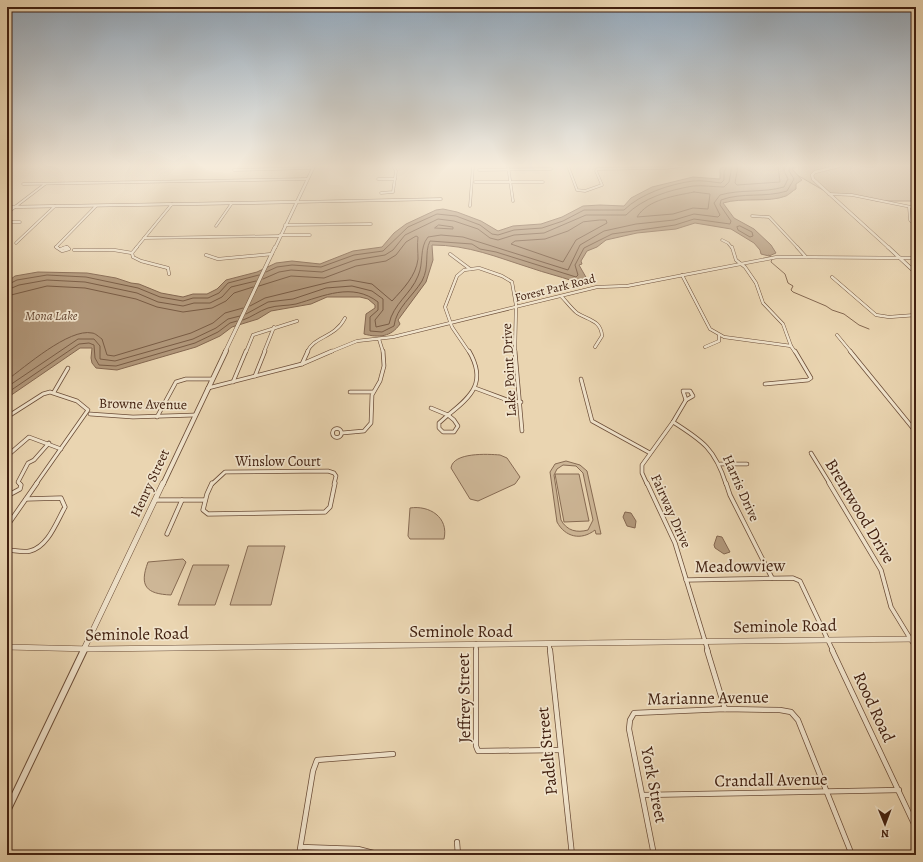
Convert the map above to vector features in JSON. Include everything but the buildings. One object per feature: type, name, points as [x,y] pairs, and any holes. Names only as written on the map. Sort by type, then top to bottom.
[{"type":"street","points":[[7,207],[46,206]]},
{"type":"street","points":[[16,243],[55,206]]},
{"type":"street","points":[[61,249],[56,247],[96,206]]},
{"type":"street","points":[[132,252],[170,206]]},
{"type":"street","points":[[216,226],[230,206]]},
{"type":"street","name":"Henry Street","points":[[7,811],[294,206]]},
{"type":"street","points":[[843,206],[916,273]]},
{"type":"street","points":[[905,206],[916,208]]},
{"type":"street","points":[[7,213],[15,207]]},
{"type":"street","points":[[909,207],[910,220],[916,227]]},
{"type":"street","points":[[752,216],[769,217],[806,257]]},
{"type":"street","points":[[7,222],[20,222]]},
{"type":"street","points":[[285,225],[372,224]]},
{"type":"street","points":[[144,238],[310,235]]},
{"type":"street","points":[[722,240],[730,243],[734,250],[736,260],[756,283],[763,303],[783,324],[791,346],[810,374],[811,378],[808,380],[765,384]]},
{"type":"street","points":[[74,250],[114,250],[132,252]]},
{"type":"street","points":[[132,252],[133,257],[138,260],[168,268],[169,274]]},
{"type":"street","points":[[206,255],[218,259],[272,254]]},
{"type":"street","points":[[450,254],[470,269]]},
{"type":"street","name":"Forest Park Road","points":[[208,388],[302,364],[357,341],[379,339],[451,324],[597,287],[625,286],[775,257],[916,258]]},
{"type":"street","points":[[431,408],[448,416],[458,423],[457,429],[451,433],[443,432],[439,428],[439,423],[448,416],[475,388],[477,370],[463,341],[451,324],[446,312],[446,301],[452,291],[458,274],[464,270],[470,269]]},
{"type":"street","name":"Lake Point Drive","points":[[470,269],[481,269],[512,281],[516,307],[514,333],[522,430]]},
{"type":"street","points":[[682,275],[710,329],[719,336],[791,346]]},
{"type":"street","points":[[832,277],[837,283],[858,298],[876,315],[889,317],[916,315]]},
{"type":"street","points":[[561,296],[577,312],[594,320],[600,326],[602,336],[595,347]]},
{"type":"street","points":[[302,364],[310,346],[340,328],[345,318]]},
{"type":"street","points":[[233,382],[253,335],[297,321]]},
{"type":"street","points":[[255,376],[274,328]]},
{"type":"street","points":[[838,335],[916,432]]},
{"type":"street","points":[[705,347],[719,341],[719,336]]},
{"type":"street","points":[[342,433],[359,432],[369,428],[373,392],[380,381],[384,366],[384,356],[379,339]]},
{"type":"street","points":[[52,392],[68,368]]},
{"type":"street","points":[[156,417],[176,382],[186,379],[212,379]]},
{"type":"street","points":[[581,379],[592,420],[596,424],[650,453]]},
{"type":"street","points":[[475,388],[510,401],[520,402]]},
{"type":"street","points":[[7,417],[43,394],[52,392],[77,401],[86,406],[88,410],[7,526]]},
{"type":"street","points":[[350,392],[373,392]]},
{"type":"street","name":"Fairway Drive","points":[[686,400],[673,422],[642,465],[642,473],[673,537],[725,709]]},
{"type":"street","name":"Browne Avenue","points":[[90,414],[156,417],[195,415]]},
{"type":"street","name":"Harris Drive","points":[[673,422],[698,438],[711,451],[720,464],[730,495],[772,578]]},
{"type":"street","points":[[7,456],[29,437],[43,443],[49,443],[61,449]]},
{"type":"street","points":[[7,496],[20,489],[21,485],[18,482],[28,463],[34,460],[49,443]]},
{"type":"street","name":"Brentwood Drive","points":[[811,453],[881,570],[886,592],[893,608],[914,639],[916,648]]},
{"type":"street","points":[[720,464],[746,464]]},
{"type":"street","name":"Winslow Court","points":[[328,471],[334,473],[336,476],[330,507],[322,513],[208,514],[203,510],[205,500],[214,479],[218,474],[225,472],[328,471]]},
{"type":"street","points":[[7,550],[29,551],[37,548],[43,543],[65,507],[64,501],[61,498],[26,498]]},
{"type":"street","points":[[155,500],[205,500]]},
{"type":"street","points":[[167,534],[182,500]]},
{"type":"street","name":"Meadowview","points":[[686,580],[793,578],[803,583],[829,640]]},
{"type":"street","name":"Seminole Road","points":[[7,647],[84,649],[914,639]]},
{"type":"street","name":"Rood Road","points":[[829,640],[916,828]]},
{"type":"street","name":"Jeffrey Street","points":[[476,644],[476,746],[478,751],[560,750]]},
{"type":"street","name":"Padelt Street","points":[[549,644],[572,855]]},
{"type":"street","name":"Marianne Avenue","points":[[630,720],[634,713],[725,709],[780,710],[791,712],[798,720],[828,792]]},
{"type":"street","name":"York Street","points":[[630,720],[629,729],[644,795],[654,855]]},
{"type":"street","points":[[299,855],[313,772],[317,760],[335,761],[374,755],[393,754]]},
{"type":"street","name":"Crandall Avenue","points":[[644,795],[899,790]]},
{"type":"street","points":[[828,792],[852,855]]},
{"type":"street","points":[[457,842],[458,855]]},
{"type":"street","points":[[301,847],[358,849],[377,854]]},
{"type":"shaded area","points":[[472,455],[500,455],[507,458],[520,477],[515,484],[478,501],[470,499],[451,468],[453,463],[458,459]]},
{"type":"shaded area","points":[[566,461],[580,465],[587,471],[601,534],[596,534],[595,530],[584,536],[574,536],[564,531],[560,527],[557,522],[550,472],[555,464]],"holes":[[[563,465],[576,466],[583,473],[593,520],[588,530],[580,531],[569,529],[561,520],[554,475],[557,469]]]},
{"type":"shaded area","points":[[555,474],[579,474],[589,521],[564,522]]},
{"type":"shaded area","points":[[410,508],[424,508],[436,514],[443,524],[445,531],[444,539],[410,539],[408,536]]},
{"type":"shaded area","points":[[248,546],[285,546],[271,605],[230,605]]},
{"type":"shaded area","points":[[183,559],[186,562],[171,595],[156,593],[147,587],[144,577],[148,562]]},
{"type":"shaded area","points":[[193,565],[229,565],[215,605],[178,605]]},
{"type":"water","name":"Mona Lake","points":[[583,206],[725,206],[734,218],[754,229],[771,245],[776,253],[769,256],[761,254],[760,250],[754,243],[731,229],[695,223],[676,229],[637,233],[606,240],[597,247],[587,251],[581,261],[582,264],[579,265],[587,279],[586,281],[573,281],[482,252],[458,247],[432,245],[433,260],[426,282],[398,320],[400,324],[393,332],[389,334],[375,336],[364,334],[366,314],[375,308],[375,305],[368,299],[360,297],[327,297],[311,304],[271,311],[258,319],[232,327],[220,336],[196,347],[117,370],[96,368],[92,363],[91,358],[92,348],[80,348],[7,398],[7,282],[15,276],[38,272],[87,273],[116,278],[139,284],[161,293],[183,297],[193,294],[207,294],[217,289],[226,280],[257,272],[276,263],[292,261],[320,264],[353,251],[382,247],[394,233],[406,224],[436,210],[443,209],[457,212],[481,221],[498,231],[513,226],[541,224],[562,217]]},
{"type":"water","points":[[625,512],[631,513],[636,521],[635,528],[627,526],[623,517]]},
{"type":"water","points":[[717,536],[722,537],[730,552],[724,554],[715,548],[714,545]]},
{"type":"waterway","points":[[769,255],[772,259],[771,262],[785,274],[788,283],[793,286],[791,290],[793,292],[844,314],[859,325],[869,329]]}]
